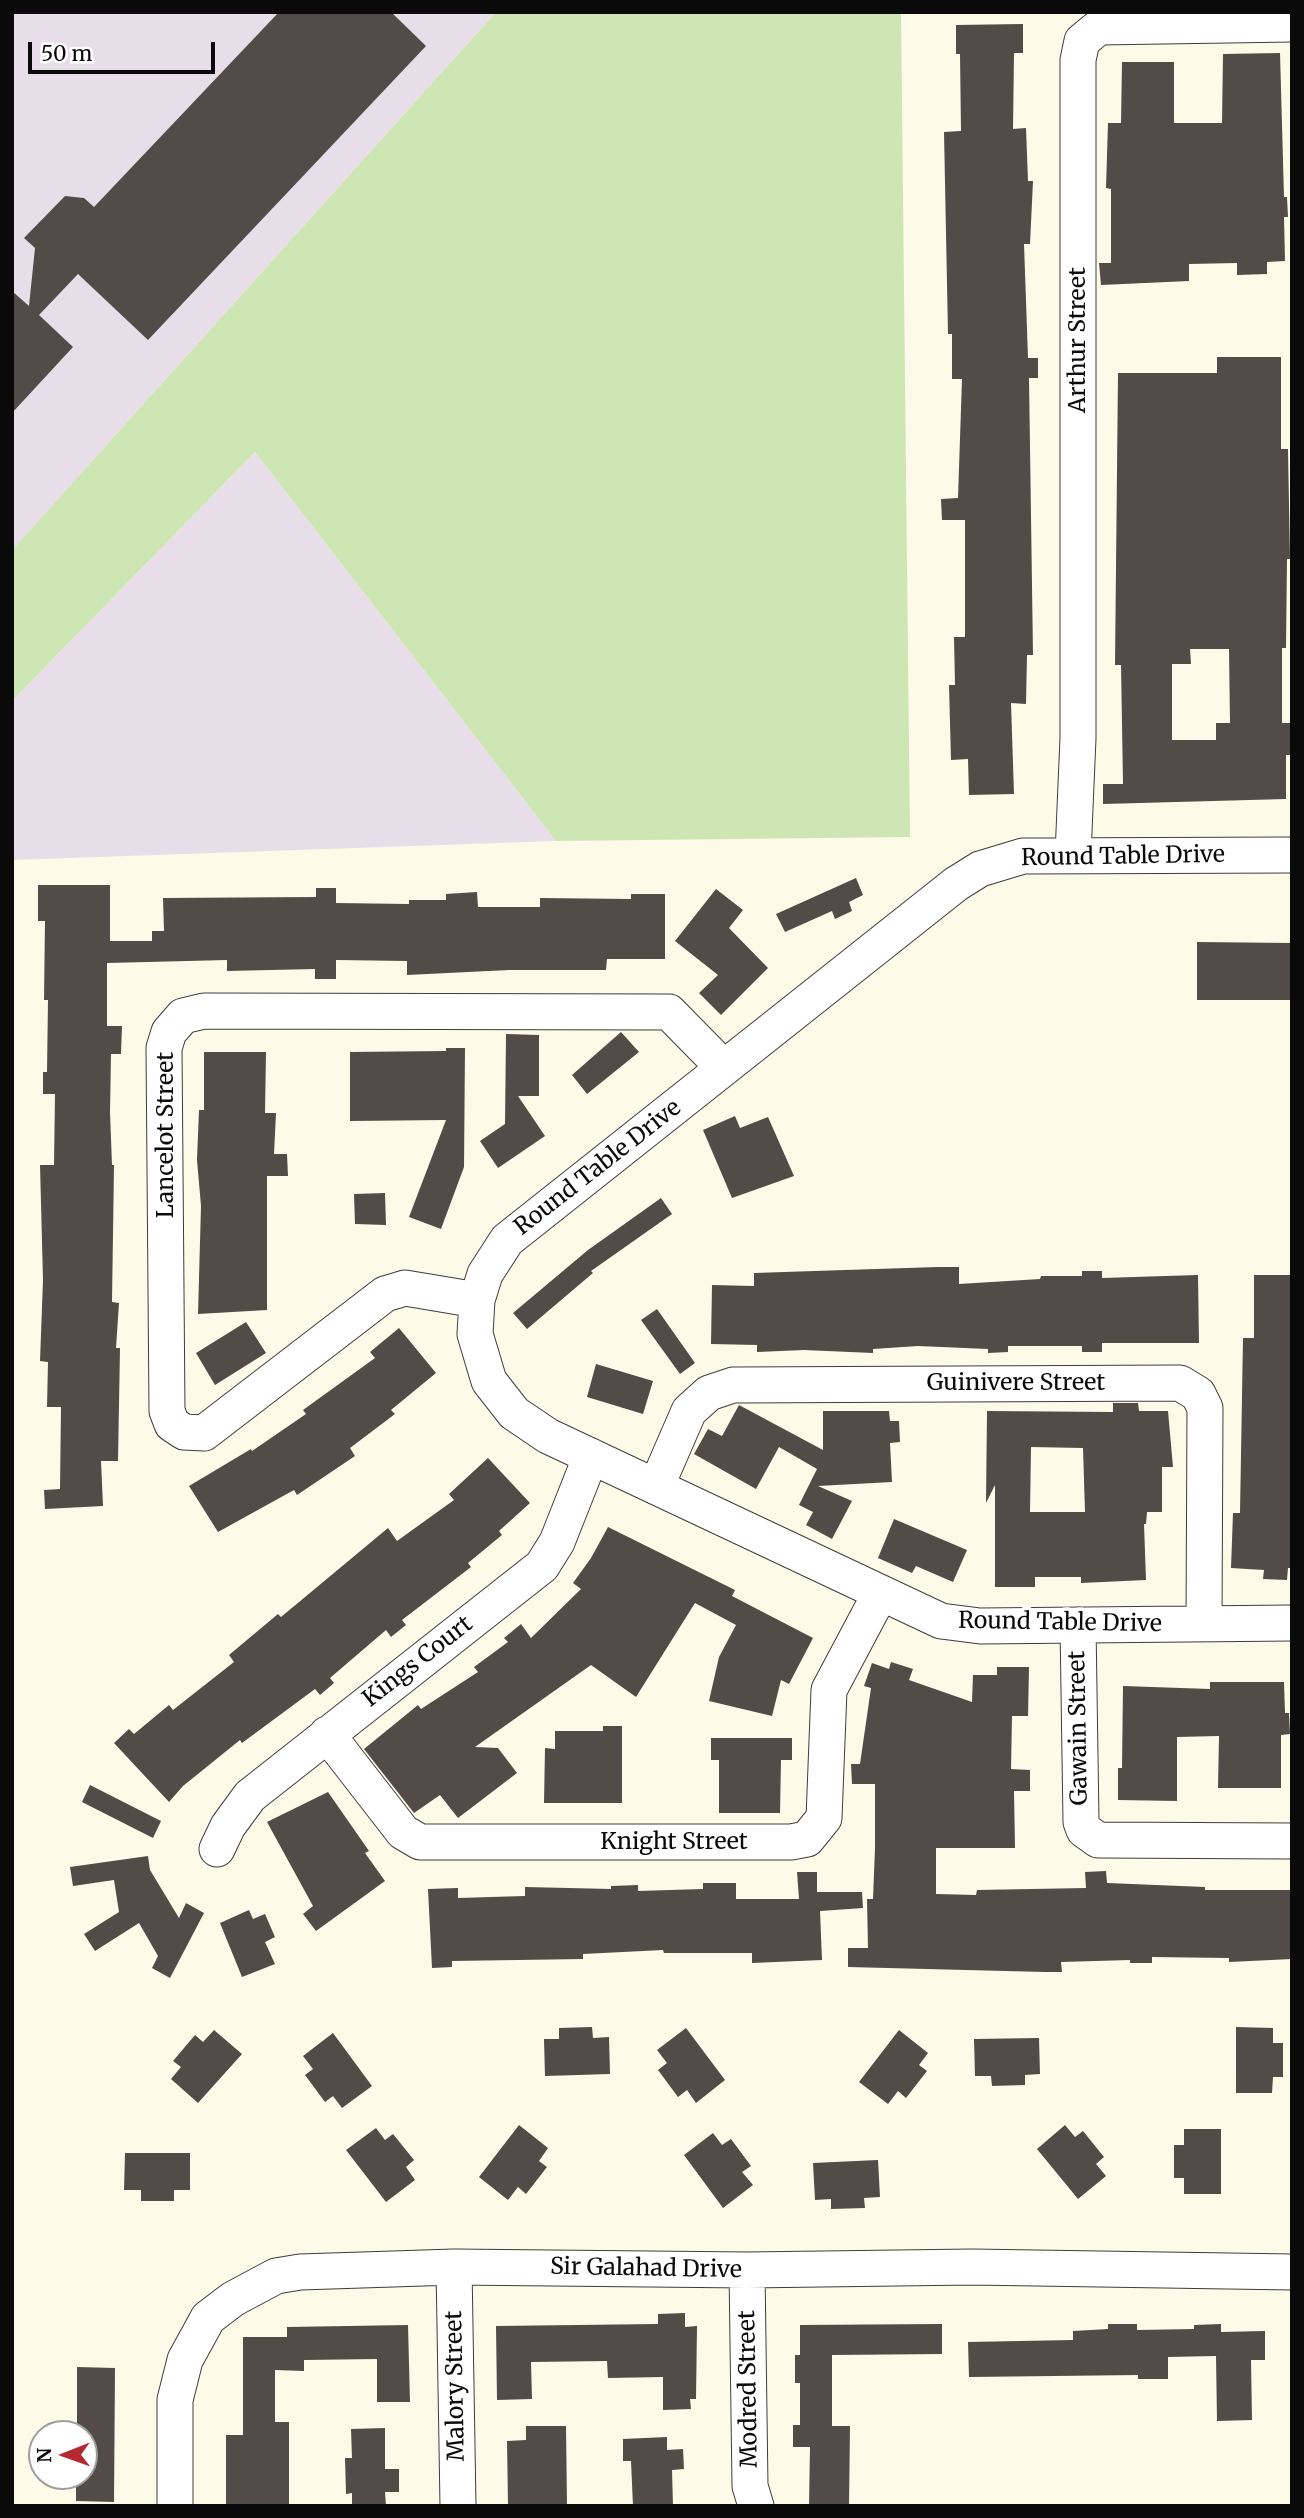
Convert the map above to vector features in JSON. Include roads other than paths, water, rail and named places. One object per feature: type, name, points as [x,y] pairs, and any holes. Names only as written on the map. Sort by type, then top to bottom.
[{"type":"street","name":"Arthur Street","points":[[1073,855],[1078,738],[1078,60],[1082,41],[1099,27],[1292,24]]},
{"type":"street","name":"Round Table Drive","points":[[1292,855],[1023,856],[979,869],[507,1240],[485,1274],[477,1300],[475,1334],[489,1381],[514,1413],[548,1436],[941,1621],[980,1626],[1292,1623]]},
{"type":"street","name":"Lancelot Street","points":[[477,1300],[405,1288],[385,1294],[204,1433],[184,1432],[173,1424],[167,1410],[164,1048],[169,1032],[183,1016],[204,1011],[669,1012],[724,1068]]},
{"type":"street","name":"Guinivere Street","points":[[656,1487],[690,1411],[709,1393],[733,1385],[1180,1383],[1198,1394],[1205,1408],[1204,1625]]},
{"type":"street","name":"Kings Court","points":[[218,1849],[228,1826],[250,1796],[542,1566],[557,1542],[591,1457]]},
{"type":"street","name":"Knight Street","points":[[327,1734],[403,1832],[420,1842],[791,1842],[807,1839],[824,1818],[829,1690],[880,1594]]},
{"type":"street","name":"Gawain Street","points":[[1078,1625],[1081,1822],[1084,1830],[1098,1840],[1292,1841]]},
{"type":"street","name":"Sir Galahad Drive","points":[[175,2506],[175,2400],[185,2360],[208,2318],[233,2299],[276,2276],[300,2272],[454,2267],[747,2270],[972,2267],[1292,2272]]},
{"type":"street","name":"Malory Street","points":[[454,2267],[458,2506]]},
{"type":"street","name":"Modred Street","points":[[747,2270],[750,2486],[756,2506]]}]
